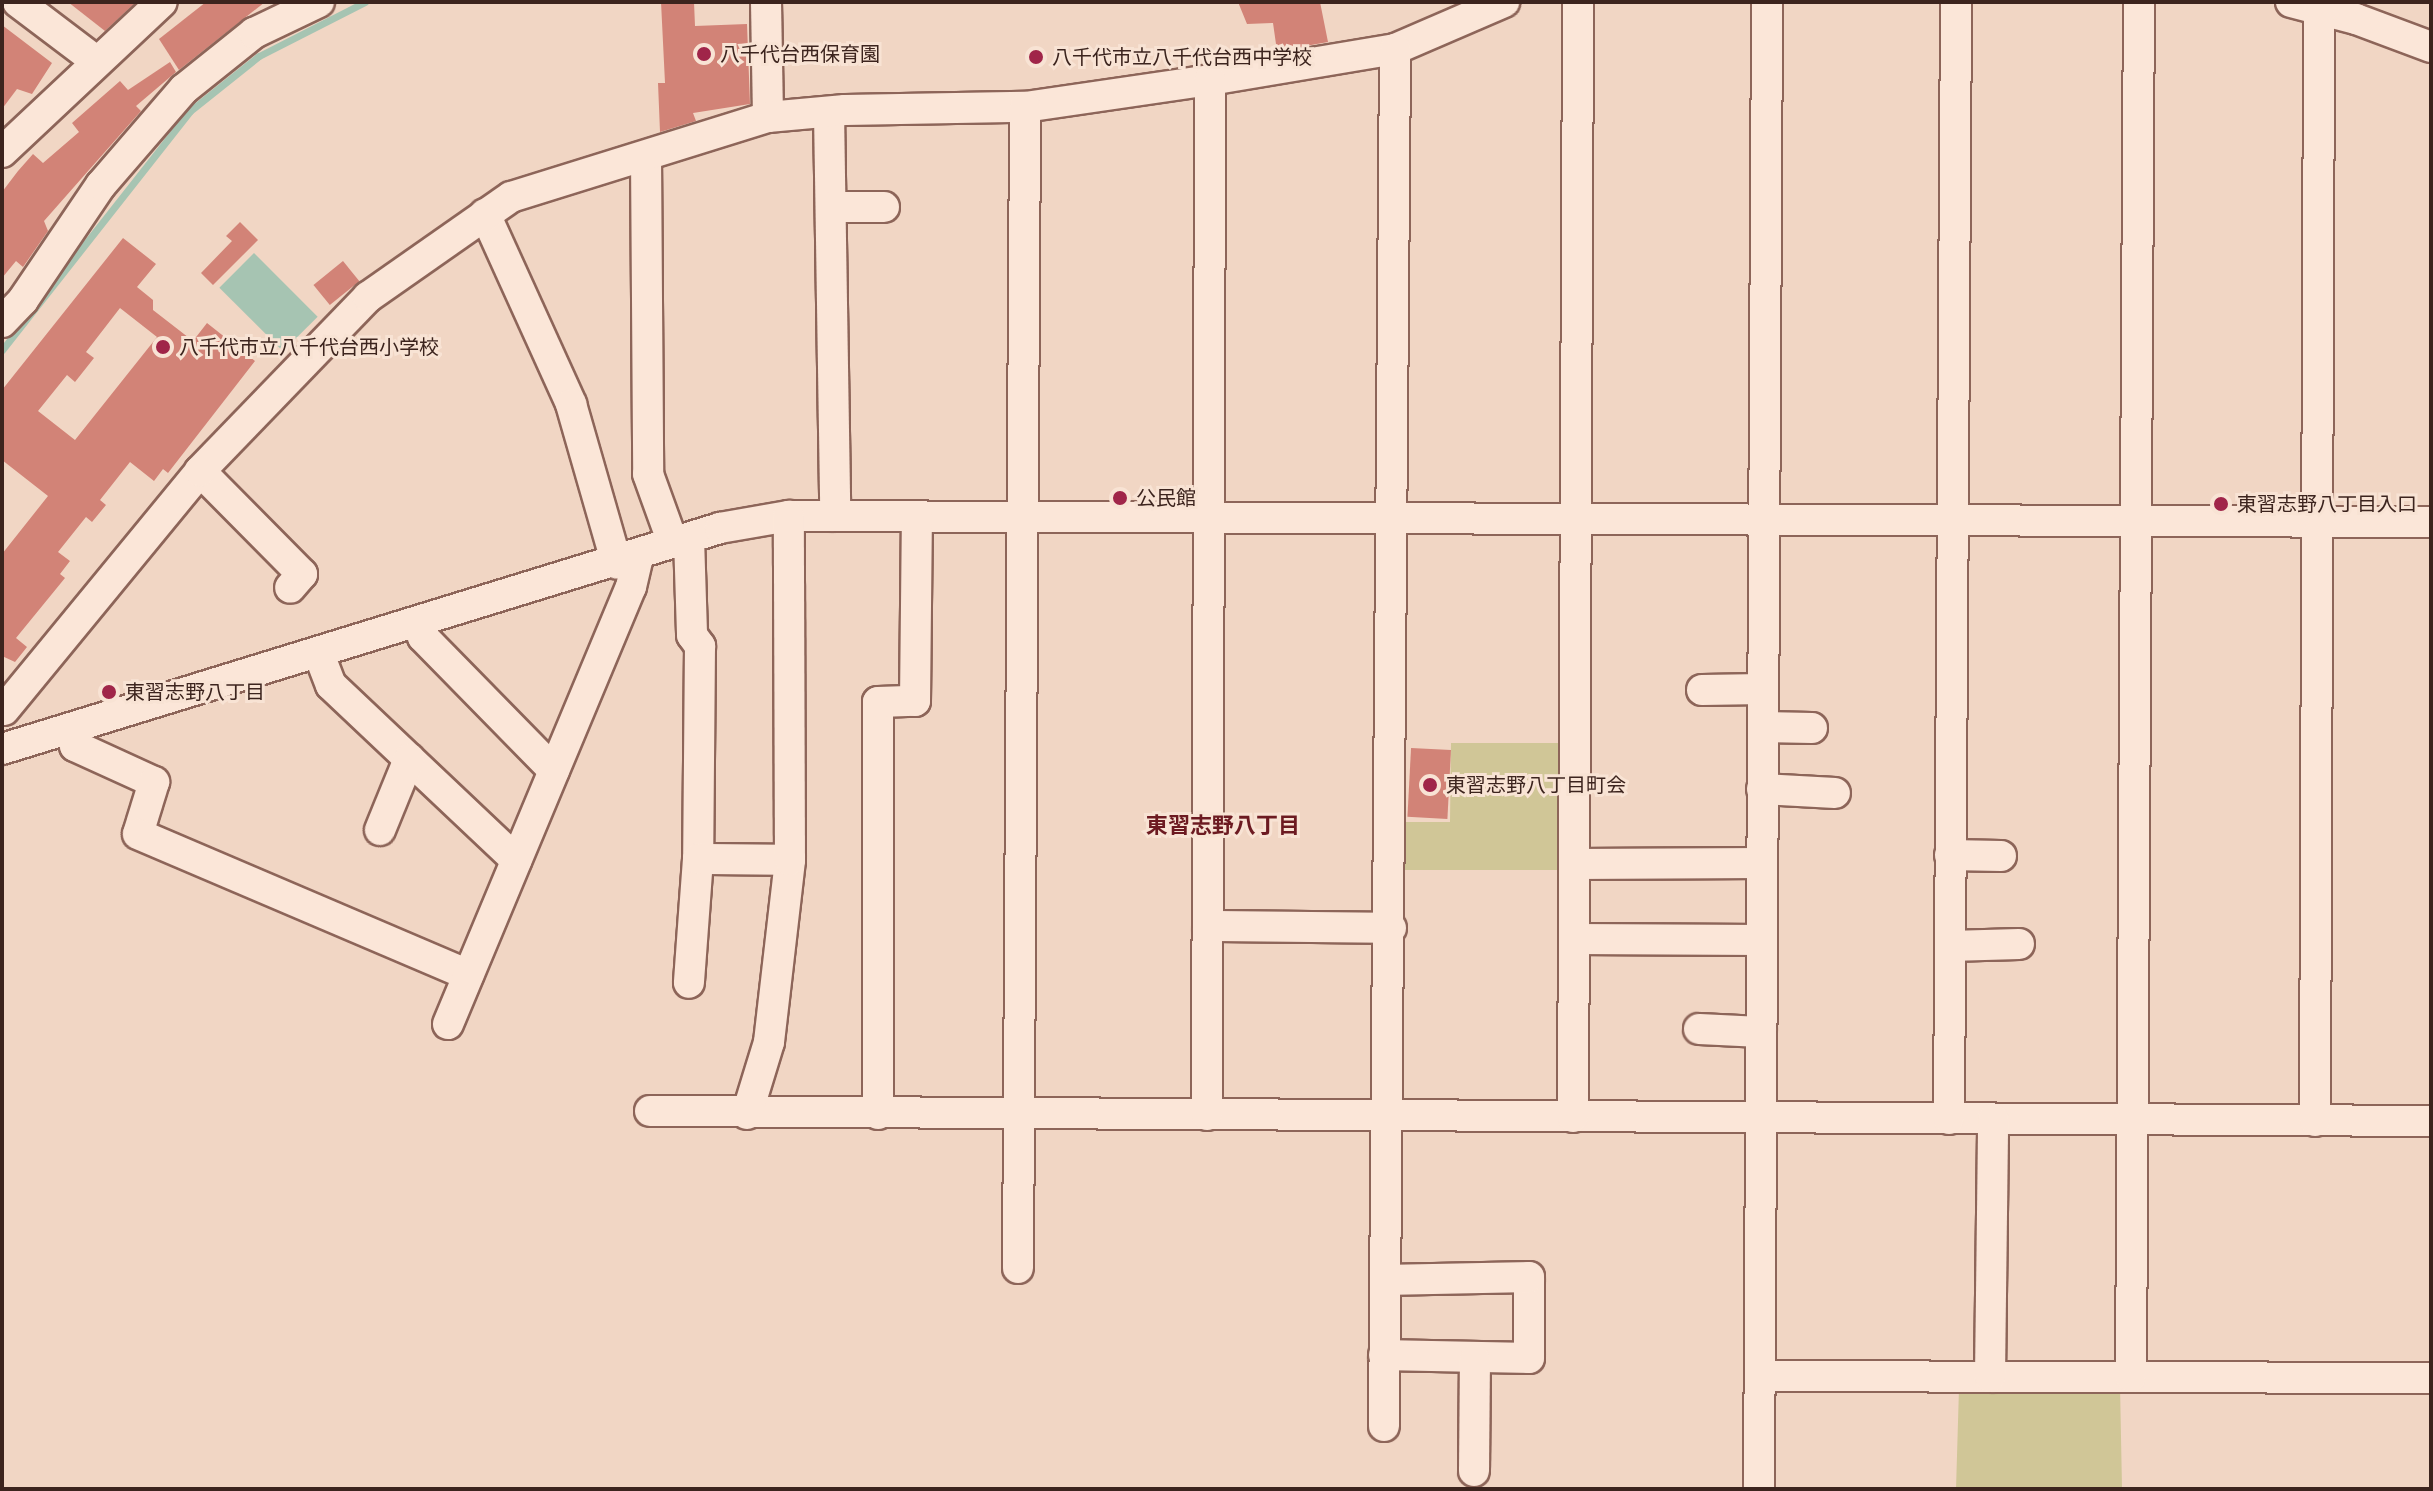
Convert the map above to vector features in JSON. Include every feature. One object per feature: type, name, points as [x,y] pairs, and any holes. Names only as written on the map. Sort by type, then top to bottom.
[{"type":"street","points":[[18,2],[96,61]]},
{"type":"street","points":[[2,152],[162,2]]},
{"type":"street","points":[[2,322],[23,300],[101,185],[184,89],[254,33],[319,2]]},
{"type":"street","points":[[766,2],[768,117]]},
{"type":"street","points":[[1504,2],[1395,49],[1210,80],[1025,107],[829,112],[768,117],[511,197],[368,297],[200,471],[3,709],[10,747],[755,519],[917,516],[2431,522]]},
{"type":"street","points":[[1573,1117],[1578,2]]},
{"type":"street","points":[[1759,1489],[1767,2]]},
{"type":"street","points":[[1949,1119],[1956,2]]},
{"type":"street","points":[[2131,1377],[2139,2]]},
{"type":"street","points":[[2315,1121],[2317,523],[2305,5],[2431,47]]},
{"type":"street","points":[[1384,1426],[1390,1116],[1395,49]]},
{"type":"street","points":[[1207,1115],[1212,518],[1210,80]]},
{"type":"street","points":[[1018,1268],[1025,107]]},
{"type":"street","points":[[829,112],[835,516]]},
{"type":"street","points":[[646,156],[648,474],[681,540],[692,635],[700,646],[698,859],[689,983]]},
{"type":"street","points":[[832,207],[884,207]]},
{"type":"street","points":[[448,1024],[631,587],[628,560],[571,404],[485,214]]},
{"type":"street","points":[[200,471],[302,574],[290,588]]},
{"type":"street","points":[[747,1114],[769,1042],[790,860],[789,516]]},
{"type":"street","points":[[878,1114],[878,702],[915,701],[917,516]]},
{"type":"street","points":[[421,623],[423,637],[554,771]]},
{"type":"street","points":[[319,654],[331,685],[516,860]]},
{"type":"street","points":[[1702,690],[1763,689]]},
{"type":"street","points":[[1763,727],[1812,728]]},
{"type":"street","points":[[76,728],[75,746],[154,782],[138,834],[468,975]]},
{"type":"street","points":[[380,830],[409,759]]},
{"type":"street","points":[[1762,789],[1835,793]]},
{"type":"street","points":[[1950,855],[2001,856]]},
{"type":"street","points":[[698,859],[790,860]]},
{"type":"street","points":[[1575,864],[1762,863]]},
{"type":"street","points":[[1208,926],[1391,928]]},
{"type":"street","points":[[1574,939],[1762,940]]},
{"type":"street","points":[[1950,946],[2019,944]]},
{"type":"street","points":[[1699,1029],[1761,1032]]},
{"type":"street","points":[[650,1111],[747,1114],[2431,1121]]},
{"type":"street","points":[[1990,1377],[1993,1119]]},
{"type":"street","points":[[1384,1355],[1475,1360],[1529,1358],[1529,1277],[1386,1280]]},
{"type":"street","points":[[1474,1471],[1475,1360]]},
{"type":"street","points":[[1760,1376],[2431,1378]]},
{"type":"shaded area","points":[[254,253],[318,317],[283,351],[219,288]]},
{"type":"shaded area","points":[[1451,743],[1567,743],[1566,870],[1398,870],[1397,822],[1450,822]]},
{"type":"shaded area","points":[[2120,1385],[2122,1488],[2308,1489],[1956,1489],[1959,1388]]},
{"type":"building","points":[[68,2],[136,2],[105,31]]},
{"type":"building","points":[[206,2],[265,2],[179,70],[159,39]]},
{"type":"building","name":"八千代台西保育園","points":[[661,2],[694,2],[695,26],[747,24],[750,104],[693,113],[696,121],[660,132],[658,83],[665,83]]},
{"type":"building","points":[[1238,2],[1320,2],[1328,42],[1277,51],[1273,23],[1247,24]]},
{"type":"building","points":[[2,25],[52,63],[32,94],[17,89],[2,109]]},
{"type":"building","points":[[170,62],[176,72],[136,106],[141,111],[44,221],[48,231],[23,267],[16,261],[2,278],[2,192],[18,171],[33,154],[43,163],[79,132],[72,123],[120,81],[128,90]]},
{"type":"building","points":[[240,222],[258,240],[213,285],[201,273],[232,241],[226,236]]},
{"type":"building","points":[[123,238],[156,264],[137,287],[153,300],[153,310],[193,341],[207,323],[255,361],[168,473],[163,469],[154,481],[130,462],[100,500],[106,505],[92,522],[86,517],[58,552],[70,561],[60,574],[65,578],[16,638],[27,647],[15,662],[2,656],[2,554],[48,496],[2,460],[2,390]],"holes":[[[120,308],[157,337],[75,440],[38,411],[67,375],[75,382],[94,358],[86,352]]]},
{"type":"building","points":[[343,261],[359,281],[330,305],[313,285]]},
{"type":"building","name":"東習志野八丁目町会","points":[[1411,748],[1451,750],[1447,819],[1407,817]]},
{"type":"waterway","points":[[2,350],[190,111],[259,56],[365,2]]},
{"type":"place","name":"八千代台西保育園","points":[[704,54]]},
{"type":"place","name":"八千代市立八千代台西中学校","points":[[1036,57]]},
{"type":"place","name":"八千代市立八千代台西小学校","points":[[163,347]]},
{"type":"place","name":"公民館","points":[[1120,498]]},
{"type":"place","name":"東習志野八丁目入口","points":[[2221,504]]},
{"type":"place","name":"東習志野八丁目","points":[[109,692]]},
{"type":"place","name":"東習志野八丁目町会","points":[[1430,785]]},
{"type":"district","name":"東習志野八丁目","points":[[1223,826]]}]
